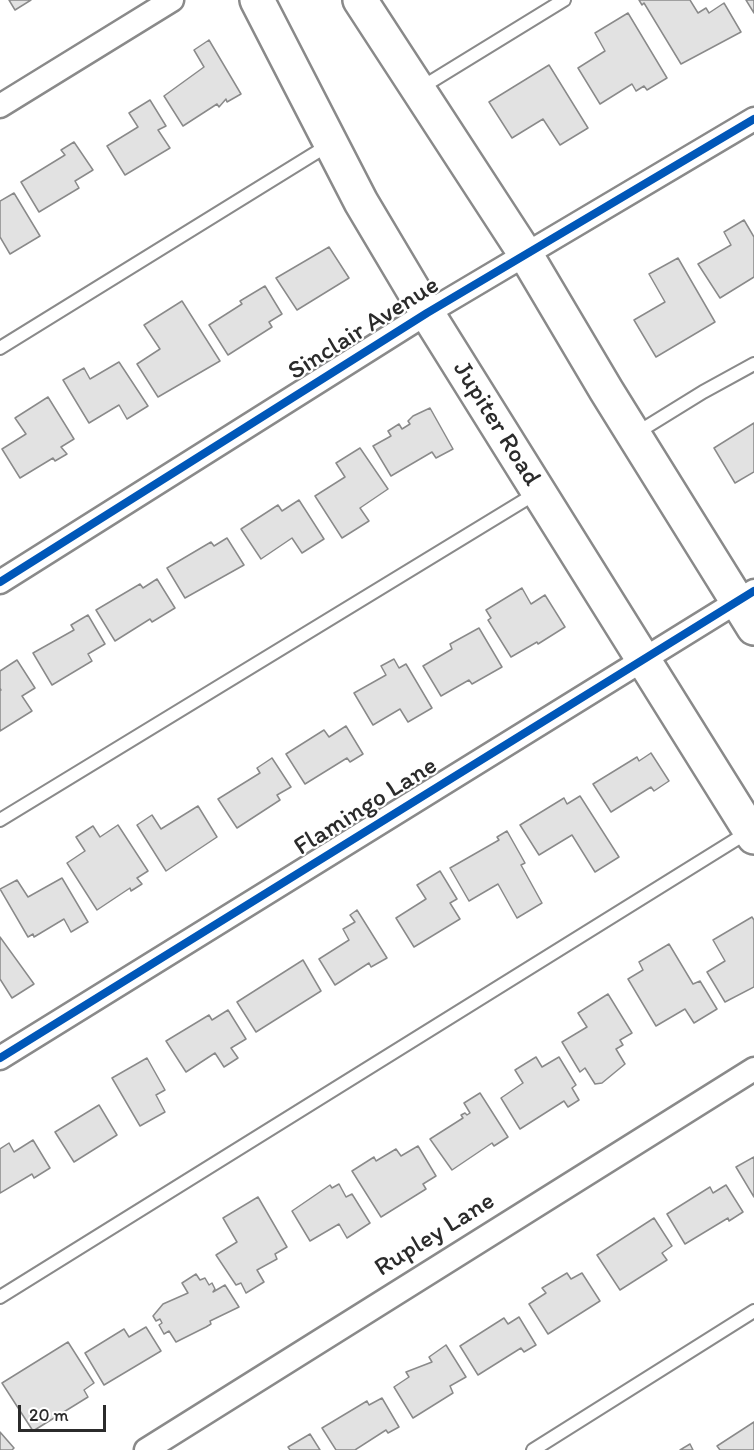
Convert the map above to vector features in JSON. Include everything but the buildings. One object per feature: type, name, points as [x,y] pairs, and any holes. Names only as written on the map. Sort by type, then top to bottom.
[{"type":"main road","name":"Jupiter Road","points":[[258,0],[361,202],[427,313],[752,834]]},
{"type":"main road","points":[[360,0],[526,255],[600,381],[748,607]]},
{"type":"street","points":[[0,106],[172,0]]},
{"type":"street","name":"Sinclair Avenue","points":[[0,582],[427,313],[754,119]]},
{"type":"street","name":"Flamingo Lane","points":[[0,1058],[643,659],[748,607]]},
{"type":"street","name":"Rupley Lane","points":[[146,1450],[754,1069]]},
{"type":"lane","points":[[418,90],[564,0]]},
{"type":"lane","points":[[0,348],[331,143]]},
{"type":"lane","points":[[635,434],[754,364]]},
{"type":"lane","points":[[0,820],[539,492]]},
{"type":"lane","points":[[0,1297],[752,834]]},
{"type":"lane","points":[[533,1450],[754,1311]]},
{"type":"cycle path","points":[[0,582],[427,313],[754,119]]},
{"type":"cycle path","points":[[0,1058],[754,591]]}]
